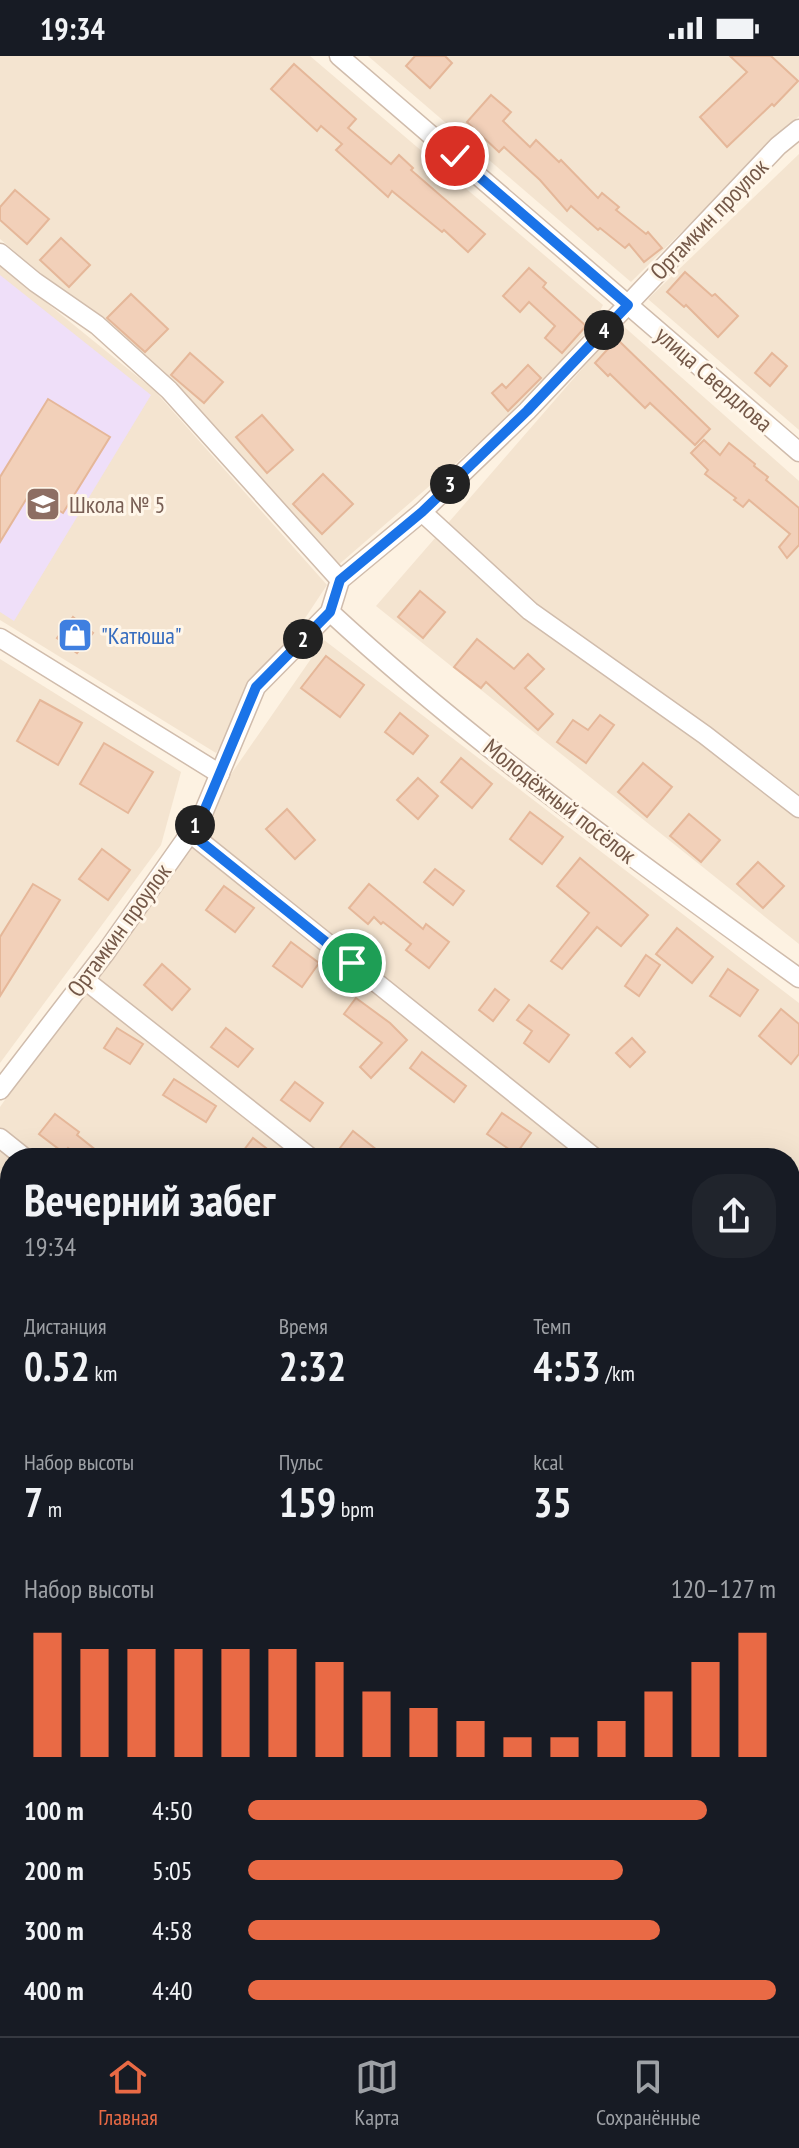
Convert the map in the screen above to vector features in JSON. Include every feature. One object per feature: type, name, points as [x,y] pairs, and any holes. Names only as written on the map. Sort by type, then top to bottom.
[{"type":"street","name":"улица Свердлова","points":[[339,56],[799,452]]},
{"type":"street","name":"Ортамкин проулок","points":[[0,1090],[85,980],[202,816],[256,687],[330,612],[340,580],[422,512],[527,411],[778,146],[799,129]]},
{"type":"street","points":[[0,253],[35,282],[97,325],[169,390],[340,580]]},
{"type":"street","points":[[422,512],[530,611],[705,735],[799,808]]},
{"type":"street","name":"Молодёжный посёлок","points":[[330,612],[401,677],[604,837],[799,978]]},
{"type":"street","points":[[0,638],[220,774]]},
{"type":"street","points":[[190,833],[583,1148]]},
{"type":"street","points":[[85,980],[298,1148]]},
{"type":"shaded area","points":[[0,56],[310,56],[603,305],[593,324],[556,366],[486,437],[336,567],[165,378],[0,239]]},
{"type":"shaded area","points":[[368,56],[799,56],[799,116],[631,282]]},
{"type":"shaded area","points":[[799,154],[799,430],[648,299]]},
{"type":"shaded area","points":[[0,265],[154,390],[327,585],[216,753],[0,620]]},
{"type":"shaded area","name":"Школа № 5","points":[[0,275],[151,395],[14,621],[0,612]]},
{"type":"shaded area","points":[[621,324],[799,481],[799,944],[376,606]]},
{"type":"shaded area","points":[[324,640],[799,1003],[799,1148],[0,1148],[0,1107]]},
{"type":"shaded area","points":[[0,659],[181,772],[161,845],[0,1063]]},
{"type":"building","points":[[415,56],[445,56],[452,63],[430,88],[406,66]]},
{"type":"building","points":[[730,56],[771,56],[798,81],[727,147],[700,117],[747,72]]},
{"type":"building","points":[[294,64],[356,119],[348,128],[391,164],[399,155],[413,168],[411,170],[485,234],[468,252],[392,191],[388,197],[336,150],[342,144],[321,126],[317,131],[271,89]]},
{"type":"building","points":[[491,95],[511,112],[503,121],[530,147],[536,140],[559,162],[561,160],[598,198],[602,193],[619,207],[616,210],[646,234],[648,232],[662,248],[644,262],[629,244],[625,248],[571,206],[567,211],[540,180],[504,147],[499,152],[467,122]]},
{"type":"building","points":[[15,190],[49,219],[27,244],[0,220],[0,207]]},
{"type":"building","points":[[61,238],[90,265],[69,287],[40,260]]},
{"type":"building","points":[[529,268],[546,283],[543,287],[586,326],[562,353],[545,338],[555,326],[529,302],[520,312],[503,296]]},
{"type":"building","points":[[685,272],[738,316],[718,337],[686,305],[684,307],[667,292]]},
{"type":"building","points":[[131,294],[168,329],[145,352],[107,318]]},
{"type":"building","points":[[617,339],[710,429],[695,445],[650,403],[645,408],[595,363]]},
{"type":"building","points":[[190,353],[223,382],[204,403],[171,375]]},
{"type":"building","points":[[772,353],[787,366],[770,386],[755,373]]},
{"type":"building","points":[[528,365],[541,378],[508,411],[492,393],[502,384],[506,388]]},
{"type":"building","points":[[48,399],[110,437],[63,513],[30,493],[0,542],[0,477]]},
{"type":"building","points":[[262,415],[293,450],[267,473],[236,437]]},
{"type":"building","points":[[704,440],[720,455],[729,443],[799,508],[799,545],[787,558],[779,547],[790,534],[749,500],[743,507],[705,474],[708,470],[691,453]]},
{"type":"building","points":[[323,474],[353,504],[322,534],[293,504]]},
{"type":"building","points":[[420,591],[445,612],[423,638],[398,617]]},
{"type":"building","name":"\"Катюша\"","points":[[73,617],[93,633],[77,653],[57,638]]},
{"type":"building","points":[[477,639],[514,669],[528,654],[544,669],[525,688],[553,714],[538,730],[486,682],[481,688],[454,667]]},
{"type":"building","points":[[326,656],[364,685],[340,717],[301,688]]},
{"type":"building","points":[[40,700],[82,723],[58,765],[17,741]]},
{"type":"building","points":[[400,713],[428,736],[413,754],[385,732]]},
{"type":"building","points":[[600,715],[614,725],[586,763],[557,742],[573,720],[588,730]]},
{"type":"building","points":[[104,743],[153,772],[128,813],[80,784]]},
{"type":"building","points":[[461,758],[492,784],[472,808],[441,782]]},
{"type":"building","points":[[643,763],[672,787],[647,817],[618,792]]},
{"type":"building","points":[[418,778],[438,796],[418,819],[397,800]]},
{"type":"building","points":[[287,809],[315,840],[295,859],[266,829]]},
{"type":"building","points":[[530,812],[563,837],[542,864],[510,839]]},
{"type":"building","points":[[689,814],[720,840],[701,862],[670,836]]},
{"type":"building","points":[[102,849],[130,870],[108,900],[79,879]]},
{"type":"building","points":[[580,858],[648,915],[621,946],[597,927],[562,969],[551,961],[589,913],[557,886]]},
{"type":"building","points":[[758,862],[784,886],[763,908],[737,884]]},
{"type":"building","points":[[435,869],[464,891],[453,905],[424,882]]},
{"type":"building","points":[[33,884],[60,900],[0,996],[0,937]]},
{"type":"building","points":[[369,884],[423,929],[426,924],[449,942],[429,968],[406,950],[411,944],[383,922],[381,924],[374,917],[368,924],[349,908]]},
{"type":"building","points":[[224,886],[254,908],[235,932],[206,910]]},
{"type":"building","points":[[677,928],[713,957],[692,983],[656,954]]},
{"type":"building","points":[[291,942],[319,963],[302,987],[273,966]]},
{"type":"building","points":[[646,955],[660,965],[639,996],[625,986]]},
{"type":"building","points":[[162,964],[190,989],[172,1010],[144,985]]},
{"type":"building","points":[[728,969],[758,990],[740,1016],[710,996]]},
{"type":"building","points":[[495,989],[509,1000],[493,1021],[479,1010]]},
{"type":"building","points":[[356,998],[407,1040],[371,1078],[360,1067],[382,1043],[344,1014]]},
{"type":"building","points":[[529,1005],[569,1035],[549,1062],[524,1043],[532,1031],[517,1020]]},
{"type":"building","points":[[781,1009],[799,1024],[799,1054],[791,1064],[759,1036]]},
{"type":"building","points":[[117,1028],[143,1044],[130,1064],[104,1048]]},
{"type":"building","points":[[226,1028],[253,1049],[238,1067],[211,1047]]},
{"type":"building","points":[[632,1038],[645,1052],[630,1067],[616,1053]]},
{"type":"building","points":[[422,1052],[466,1086],[454,1102],[410,1068]]},
{"type":"building","points":[[174,1079],[216,1106],[206,1122],[163,1095]]},
{"type":"building","points":[[295,1082],[323,1103],[310,1121],[281,1100]]},
{"type":"building","points":[[502,1113],[531,1133],[520,1148],[507,1148],[487,1134]]},
{"type":"building","points":[[55,1114],[79,1132],[77,1135],[93,1148],[57,1148],[39,1134]]},
{"type":"building","points":[[353,1131],[374,1148],[340,1148]]},
{"type":"building","points":[[253,1138],[266,1148],[246,1148]]},
{"type":"place","name":"Школа № 5","points":[[43,504]]},
{"type":"place","name":"\"Катюша\"","points":[[75,635]]},
{"type":"route","points":[[352,963],[190,833],[202,816],[256,687],[330,612],[340,580],[422,512],[527,411],[628,305],[455,156]]}]
